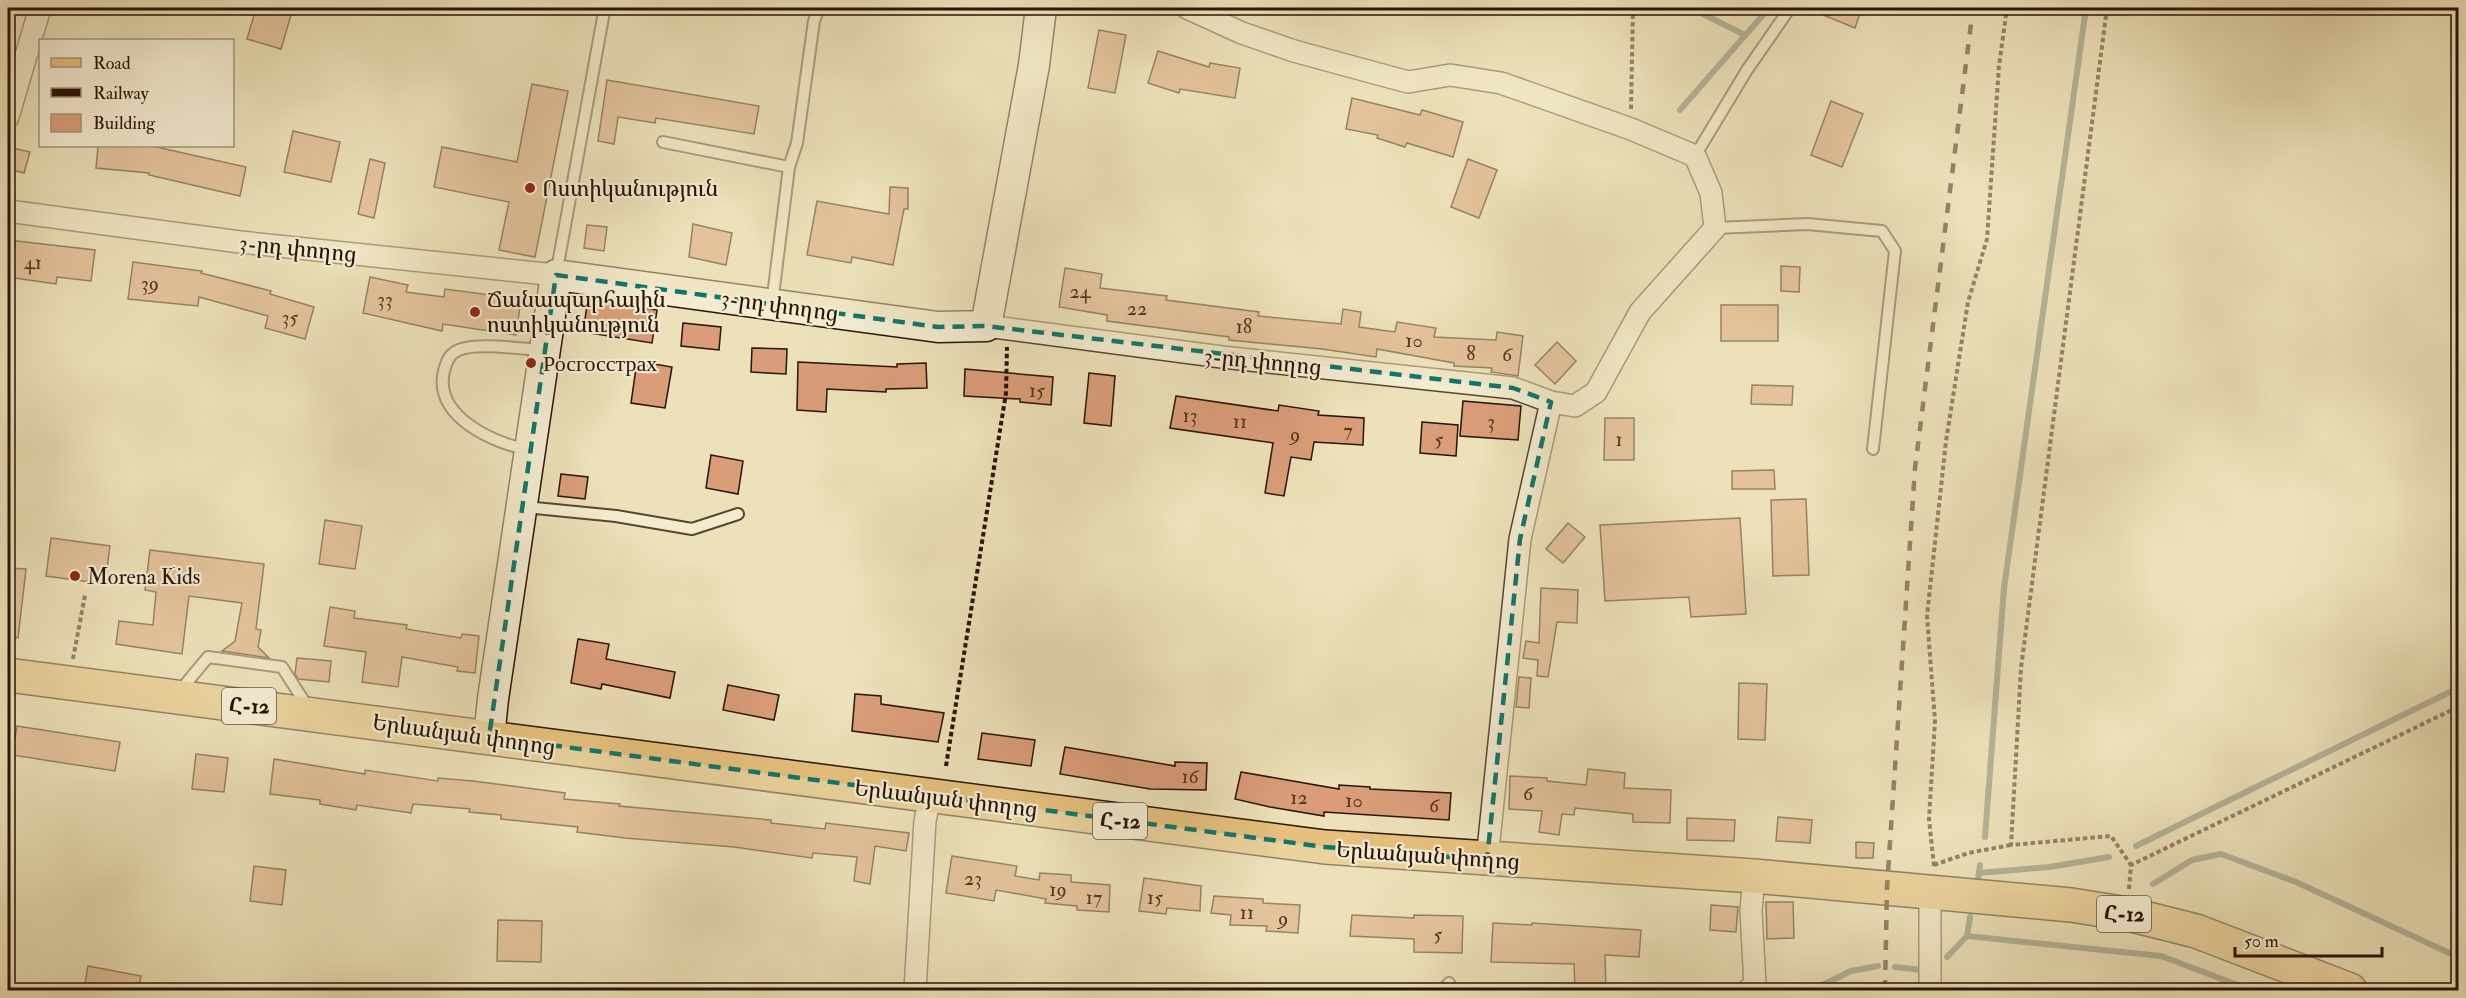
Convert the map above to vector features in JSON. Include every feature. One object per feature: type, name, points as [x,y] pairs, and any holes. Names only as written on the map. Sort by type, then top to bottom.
[{"type":"main road","name":"Երևանյան փողոց","points":[[8,675],[1325,847],[1887,887],[1932,878]]},
{"type":"main road","name":"Հ-12","points":[[1932,878],[2128,914],[2196,931],[2350,990]]},
{"type":"street","points":[[8,117],[40,8]]},
{"type":"street","points":[[997,327],[1041,8]]},
{"type":"street","points":[[1187,8],[1242,33],[1305,54],[1408,82],[1450,75],[1501,83],[1631,129],[1695,156],[1711,193],[1714,228]]},
{"type":"street","name":"3-րդ փողոց","points":[[8,211],[240,242],[556,275],[938,327],[997,327],[1222,357],[1513,388],[1551,402],[1575,406],[1596,392],[1640,312],[1714,228]]},
{"type":"street","points":[[489,737],[556,275]]},
{"type":"street","points":[[1487,860],[1520,539],[1551,402]]},
{"type":"street","points":[[915,990],[925,821],[930,796]]},
{"type":"street","points":[[1748,990],[1755,985],[1751,911],[1754,876]]},
{"type":"street","points":[[1930,990],[1932,878]]},
{"type":"lane","points":[[772,304],[789,167],[797,143],[814,21],[819,8]]},
{"type":"lane","points":[[1695,156],[1752,62],[1790,8]]},
{"type":"lane","points":[[556,275],[604,12]]},
{"type":"lane","points":[[663,142],[789,167]]},
{"type":"lane","points":[[1714,228],[1807,224],[1882,231],[1895,251],[1873,450]]},
{"type":"lane","points":[[530,450],[513,447],[480,432],[453,411],[444,394],[443,378],[447,361],[455,352],[470,347],[545,350]]},
{"type":"lane","points":[[522,507],[616,516],[692,529],[738,513]]},
{"type":"lane","points":[[175,696],[208,657],[282,667],[313,714]]},
{"type":"path","points":[[1631,129],[1633,8]]},
{"type":"path","points":[[1932,878],[1929,819],[1935,722],[1927,616],[1946,441],[1968,302],[1988,239],[1999,66],[2007,8]]},
{"type":"path","points":[[2011,845],[2021,668],[2107,8]]},
{"type":"path","points":[[946,766],[1006,393],[997,327]]},
{"type":"path","points":[[73,659],[85,595]]},
{"type":"path","points":[[2131,865],[2458,707]]},
{"type":"path","points":[[1932,878],[1968,853],[2011,845],[2110,836],[2131,865],[2128,914]]},
{"type":"highlighted area","points":[[556,275],[938,327],[986,326],[1513,388],[1551,402],[1520,539],[1487,860],[1325,847],[489,737]]},
{"type":"building","points":[[256,8],[279,8],[291,15],[281,49],[247,39]]},
{"type":"building","points":[[1806,8],[1862,8],[1855,28]]},
{"type":"building","points":[[1099,30],[1126,35],[1115,93],[1088,88]]},
{"type":"building","points":[[1158,51],[1209,67],[1210,63],[1240,68],[1235,98],[1180,89],[1179,93],[1148,83]]},
{"type":"building","points":[[607,80],[759,106],[754,134],[656,118],[655,123],[618,117],[614,144],[598,141]]},
{"type":"building","points":[[532,84],[568,91],[535,257],[499,250],[509,202],[434,187],[442,147],[517,162]]},
{"type":"building","points":[[1352,98],[1420,115],[1422,110],[1463,122],[1453,157],[1407,143],[1405,147],[1377,138],[1378,135],[1346,129]]},
{"type":"building","points":[[1831,101],[1863,114],[1842,167],[1811,155]]},
{"type":"building","points":[[293,131],[340,142],[331,182],[284,172]]},
{"type":"building","points":[[98,147],[156,147],[246,167],[240,196],[149,175],[149,173],[96,168]]},
{"type":"building","points":[[13,148],[30,152],[24,173],[8,169]]},
{"type":"building","points":[[370,159],[385,163],[374,218],[358,214]]},
{"type":"building","points":[[1468,159],[1497,170],[1479,218],[1451,207]]},
{"type":"building","points":[[890,187],[908,188],[908,209],[904,209],[893,265],[852,257],[851,263],[807,255],[817,201],[889,214]]},
{"type":"building","points":[[693,224],[732,233],[726,265],[689,257]]},
{"type":"building","points":[[587,225],[607,227],[604,251],[584,248]]},
{"type":"building","points":[[8,240],[95,250],[91,281],[57,277],[56,284],[8,277]]},
{"type":"building","points":[[133,262],[202,271],[201,273],[271,291],[270,294],[314,307],[305,339],[265,328],[268,316],[199,297],[198,306],[128,299]]},
{"type":"building","points":[[1781,266],[1800,267],[1799,292],[1781,291]]},
{"type":"building","points":[[1065,268],[1102,274],[1100,288],[1167,296],[1166,300],[1259,312],[1258,316],[1341,324],[1343,309],[1361,312],[1359,327],[1395,332],[1397,322],[1436,328],[1434,337],[1496,340],[1497,332],[1523,336],[1518,376],[1491,372],[1492,368],[1454,366],[1454,363],[1377,349],[1376,357],[1229,340],[1229,337],[1107,321],[1107,315],[1059,307]]},
{"type":"building","points":[[370,277],[408,285],[406,292],[444,297],[445,289],[521,299],[516,335],[443,324],[442,331],[363,313]]},
{"type":"building","points":[[588,299],[657,310],[652,343],[583,332]]},
{"type":"building","points":[[1721,305],[1778,305],[1778,341],[1721,341]]},
{"type":"building","points":[[683,323],[721,327],[719,350],[681,346]]},
{"type":"building","points":[[1557,342],[1576,361],[1555,384],[1535,365]]},
{"type":"building","points":[[752,348],[787,349],[786,374],[751,372]]},
{"type":"building","points":[[637,361],[672,367],[665,408],[631,403]]},
{"type":"building","points":[[798,362],[897,367],[897,364],[926,363],[927,388],[886,389],[886,392],[827,389],[826,412],[797,410]]},
{"type":"building","points":[[965,369],[1053,377],[1051,405],[1020,402],[1020,399],[964,396]]},
{"type":"building","points":[[1089,373],[1115,376],[1111,426],[1084,423]]},
{"type":"building","points":[[1752,385],[1793,386],[1792,405],[1751,404]]},
{"type":"building","points":[[1176,396],[1278,411],[1279,405],[1319,411],[1318,415],[1364,418],[1363,445],[1314,442],[1311,460],[1291,457],[1284,496],[1265,493],[1273,443],[1170,428]]},
{"type":"building","points":[[1463,401],[1521,406],[1518,440],[1460,436]]},
{"type":"building","points":[[1605,418],[1634,418],[1634,460],[1604,460]]},
{"type":"building","points":[[1422,422],[1458,425],[1456,456],[1420,453]]},
{"type":"building","points":[[711,455],[743,461],[738,494],[706,488]]},
{"type":"building","points":[[1774,470],[1775,489],[1732,489],[1732,471]]},
{"type":"building","points":[[561,474],[588,477],[585,499],[558,496]]},
{"type":"building","points":[[1806,499],[1809,575],[1773,576],[1771,500]]},
{"type":"building","points":[[1740,518],[1746,614],[1691,617],[1689,597],[1605,601],[1600,525]]},
{"type":"building","points":[[325,520],[362,526],[355,569],[319,564]]},
{"type":"building","points":[[1568,523],[1585,537],[1563,563],[1546,549]]},
{"type":"building","points":[[51,538],[110,546],[105,584],[46,576]]},
{"type":"building","points":[[150,550],[264,564],[256,629],[261,630],[258,647],[269,658],[222,651],[235,641],[242,603],[189,596],[182,654],[116,644],[119,621],[153,625],[156,592],[145,590]]},
{"type":"building","points":[[8,568],[26,569],[18,638],[8,637]]},
{"type":"building","points":[[1541,588],[1578,590],[1577,623],[1557,622],[1548,677],[1537,676],[1538,660],[1523,658],[1526,641],[1539,643]]},
{"type":"building","points":[[330,607],[355,611],[354,618],[407,625],[406,629],[461,638],[462,634],[479,636],[475,673],[457,671],[458,667],[402,657],[398,687],[362,682],[366,652],[324,646]]},
{"type":"building","points":[[578,639],[609,644],[606,659],[675,672],[670,698],[602,684],[601,689],[571,683]]},
{"type":"building","points":[[297,658],[331,661],[329,682],[298,679],[295,674]]},
{"type":"building","points":[[1519,677],[1531,678],[1529,708],[1516,707]]},
{"type":"building","points":[[1739,683],[1767,684],[1765,740],[1738,739]]},
{"type":"building","points":[[728,685],[779,695],[774,720],[723,710]]},
{"type":"building","points":[[855,694],[881,696],[881,704],[944,713],[938,742],[852,731]]},
{"type":"building","points":[[17,726],[120,742],[115,771],[12,755]]},
{"type":"building","points":[[982,733],[1035,740],[1031,766],[978,759]]},
{"type":"building","points":[[1065,747],[1175,766],[1175,762],[1207,763],[1206,790],[1150,789],[1060,774]]},
{"type":"building","points":[[196,754],[228,758],[224,792],[192,789]]},
{"type":"building","points":[[274,759],[365,774],[365,770],[438,781],[438,778],[473,781],[565,793],[564,799],[620,804],[619,806],[771,820],[771,823],[825,829],[826,823],[909,833],[906,851],[875,846],[870,884],[854,881],[857,857],[813,853],[812,858],[734,847],[625,838],[577,832],[578,827],[501,819],[501,815],[469,812],[470,809],[413,804],[411,813],[357,805],[356,810],[320,804],[320,800],[270,794]]},
{"type":"building","points":[[1588,769],[1625,773],[1624,788],[1671,790],[1670,823],[1633,822],[1633,814],[1575,808],[1574,815],[1562,814],[1559,835],[1539,832],[1542,811],[1509,809],[1510,776],[1547,778],[1547,781],[1586,785]]},
{"type":"building","points":[[1241,772],[1339,789],[1339,785],[1451,793],[1449,820],[1324,812],[1324,816],[1235,799]]},
{"type":"building","points":[[1778,817],[1812,820],[1810,843],[1776,841]]},
{"type":"building","points":[[1687,818],[1735,820],[1734,841],[1687,840]]},
{"type":"building","points":[[1856,842],[1874,843],[1873,858],[1856,858]]},
{"type":"building","points":[[952,856],[1017,866],[1015,876],[1039,880],[1040,873],[1071,875],[1071,882],[1110,885],[1109,912],[1077,910],[1077,906],[1045,903],[1046,899],[996,890],[994,901],[946,893]]},
{"type":"building","points":[[254,866],[286,870],[282,905],[250,901]]},
{"type":"building","points":[[1144,878],[1201,886],[1200,911],[1167,908],[1166,914],[1139,911]]},
{"type":"building","points":[[1214,896],[1263,899],[1263,903],[1300,905],[1298,933],[1266,931],[1267,926],[1230,925],[1231,915],[1211,913]]},
{"type":"building","points":[[1766,902],[1793,902],[1794,938],[1767,939]]},
{"type":"building","points":[[1711,905],[1738,907],[1736,932],[1710,930]]},
{"type":"building","points":[[1352,915],[1414,918],[1414,915],[1463,916],[1462,953],[1414,952],[1414,939],[1350,936]]},
{"type":"building","points":[[498,920],[542,921],[541,962],[497,961]]},
{"type":"building","points":[[1493,923],[1532,925],[1532,923],[1641,930],[1639,957],[1605,955],[1606,990],[1575,990],[1574,964],[1491,962]]},
{"type":"building","points":[[88,966],[141,976],[138,990],[84,990]]},
{"type":"waterway","points":[[1691,8],[1745,35]]},
{"type":"waterway","points":[[1680,110],[1769,8]]},
{"type":"waterway","points":[[1985,837],[2004,588],[2086,8]]},
{"type":"waterway","points":[[2136,846],[2458,688]]},
{"type":"waterway","points":[[2153,884],[2192,860],[2221,854],[2296,882],[2458,957]]},
{"type":"waterway","points":[[1979,873],[2050,867],[2109,857]]},
{"type":"waterway","points":[[1978,879],[1980,865]]},
{"type":"waterway","points":[[1947,957],[1967,936],[1970,917]]},
{"type":"waterway","points":[[1967,936],[2161,956],[2251,990]]},
{"type":"waterway","points":[[1812,990],[1851,971],[1878,966]]},
{"type":"waterway","points":[[1895,967],[1922,970]]},
{"type":"railway","points":[[1885,990],[1887,887],[1915,468],[1973,8]]},
{"type":"place","name":"Ոստիկանություն","points":[[530,188]]},
{"type":"place","name":"Ճանապարհային ոստիկանություն","points":[[475,312]]},
{"type":"place","name":"Росгосстрах","points":[[531,363]]},
{"type":"place","name":"Morena Kids","points":[[75,576]]}]
